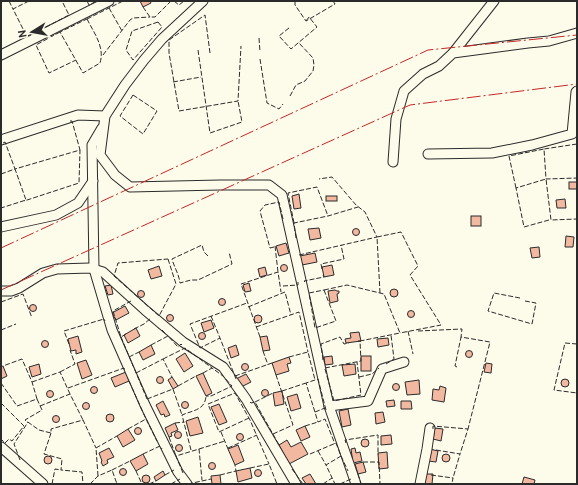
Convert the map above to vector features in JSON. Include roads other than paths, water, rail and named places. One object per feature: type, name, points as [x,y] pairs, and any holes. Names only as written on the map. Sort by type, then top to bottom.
[{"type":"street","points":[[1,55],[109,1]]},
{"type":"street","points":[[187,484],[178,472],[144,405],[112,330],[94,269],[92,145],[104,120],[144,60],[162,39],[203,1]]},
{"type":"street","points":[[393,162],[396,119],[404,91],[423,74],[439,66],[453,53],[494,1]]},
{"type":"street","points":[[453,53],[549,41],[577,33]]},
{"type":"street","points":[[428,154],[492,153],[532,145],[572,134],[577,92]]},
{"type":"street","points":[[1,140],[78,116],[104,120]]},
{"type":"street","points":[[104,120],[100,155],[115,175],[130,187],[270,185],[282,195],[329,406],[356,484]]},
{"type":"street","points":[[1,226],[56,215],[78,203],[93,182]]},
{"type":"street","points":[[1,291],[11,291],[19,288],[43,273],[57,268],[94,269],[106,275],[183,342],[223,367],[246,399],[296,484]]},
{"type":"street","points":[[329,406],[368,401],[382,369],[404,362]]},
{"type":"street","points":[[420,484],[430,428]]},
{"type":"street","points":[[1,447],[43,484]]}]
